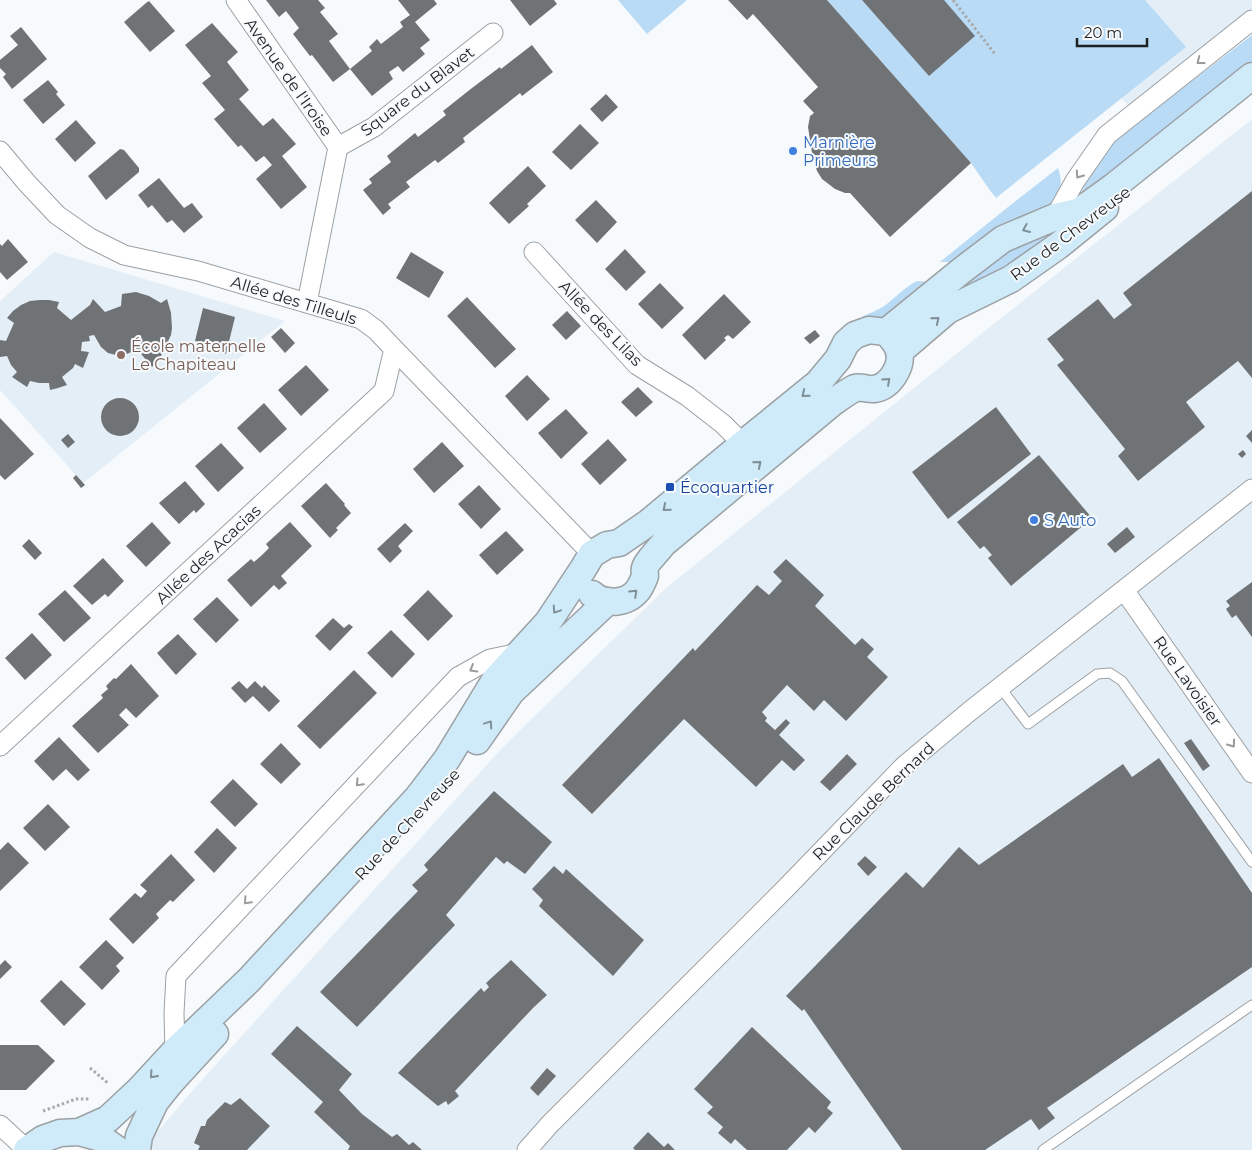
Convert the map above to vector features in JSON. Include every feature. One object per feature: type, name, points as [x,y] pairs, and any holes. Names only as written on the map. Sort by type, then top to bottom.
[{"type":"street","name":"Avenue de l'Iroise","points":[[236,0],[338,147],[308,303]]},
{"type":"street","name":"Rue de Chevreuse","points":[[1055,217],[1074,181],[1107,135],[1252,20]]},
{"type":"street","name":"Square du Blavet","points":[[338,147],[374,127],[493,33]]},
{"type":"street","name":"Rue de Chevreuse","points":[[892,342],[961,271],[1003,239],[1055,217],[1078,212],[1113,187],[1252,76]]},
{"type":"street","name":"Rue de Chevreuse","points":[[892,342],[948,310],[1011,278],[1058,246],[1252,90]]},
{"type":"street","name":"Allée des Tilleuls","points":[[0,151],[57,215],[90,238],[124,255],[198,271],[361,319],[376,330],[394,349],[588,562]]},
{"type":"street","name":"Allée des Lilas","points":[[534,252],[637,365],[687,396],[723,424],[743,444]]},
{"type":"street","points":[[619,543],[633,550],[641,558],[645,567],[645,578],[631,598],[618,602],[597,598],[588,591],[584,582],[588,562],[607,545],[619,543],[648,524],[818,383],[838,359],[846,343],[855,335],[869,330],[892,342],[899,362],[896,372],[887,383],[875,389],[857,387],[850,383],[838,359]]},
{"type":"street","name":"Allée des Acacias","points":[[0,746],[384,391],[394,349]]},
{"type":"street","points":[[645,567],[664,543],[832,403],[857,387]]},
{"type":"street","name":"Rue Claude Bernard","points":[[527,1150],[550,1124],[904,766],[1000,687],[1252,489]]},
{"type":"street","name":"Rue de Chevreuse","points":[[79,1132],[108,1119],[139,1090],[174,1051],[249,980],[418,797],[447,759],[496,680],[548,622],[588,562]]},
{"type":"street","name":"Rue Lavoisier","points":[[1124,590],[1252,773]]},
{"type":"street","name":"Rue de Chevreuse","points":[[137,1150],[139,1136],[155,1102],[171,1082],[340,896],[454,776],[511,692],[608,601]]},
{"type":"street","points":[[174,1051],[176,976],[458,677],[490,659],[519,653]]},
{"type":"street","points":[[0,1124],[27,1150],[43,1139],[60,1133],[79,1132],[101,1138],[118,1150]]},
{"type":"lane","points":[[1000,687],[1028,724],[1097,674],[1110,673],[1122,681],[1252,862]]},
{"type":"lane","points":[[1043,1150],[1252,1004]]},
{"type":"path","points":[[954,0],[995,54]]},
{"type":"shaded area","points":[[618,0],[687,0],[647,34]]},
{"type":"shaded area","points":[[827,0],[1145,0],[1186,47],[996,198],[971,163]]},
{"type":"shaded area","points":[[1094,0],[1252,0],[1252,15],[1133,111],[1059,30]]},
{"type":"shaded area","points":[[1252,35],[1252,68],[1078,202],[1088,176],[1115,140]]},
{"type":"shaded area","points":[[1252,119],[1252,1150],[142,1150],[193,1090],[503,747],[665,589],[981,334]]},
{"type":"shaded area","points":[[1058,168],[1061,180],[1060,189],[1050,207],[955,262],[940,262],[1008,207]]},
{"type":"shaded area","points":[[1071,225],[1023,260],[897,329],[1001,251]]},
{"type":"shaded area","name":"École maternelle Le Chapiteau","points":[[54,252],[285,321],[83,483],[0,390],[0,301]]},
{"type":"shaded area","points":[[917,281],[931,282],[886,318],[862,317],[884,306]]},
{"type":"building","points":[[266,0],[318,0],[325,8],[320,12],[338,34],[329,41],[350,69],[333,82],[293,34],[299,28],[286,11],[279,17]]},
{"type":"building","points":[[398,0],[434,0],[437,4],[415,22],[430,40],[420,48],[425,54],[403,72],[398,66],[389,72],[393,79],[372,96],[350,69],[372,51],[369,47],[377,39],[381,44],[403,27],[400,22],[410,15]]},
{"type":"building","points":[[510,0],[554,0],[557,4],[530,26]]},
{"type":"building","points":[[728,0],[827,0],[971,163],[890,237],[850,193],[835,189],[822,179],[817,171],[808,127],[810,116],[814,113],[803,101],[818,87],[753,14],[747,20]]},
{"type":"building","points":[[862,0],[944,0],[975,36],[929,76]]},
{"type":"building","points":[[149,1],[175,31],[150,52],[124,22]]},
{"type":"building","points":[[212,23],[238,52],[227,62],[249,90],[239,99],[263,126],[273,118],[296,144],[282,156],[307,187],[281,209],[256,179],[272,165],[264,156],[256,162],[241,145],[238,147],[214,119],[225,110],[202,83],[211,76],[185,45]]},
{"type":"building","points":[[21,27],[47,59],[12,89],[3,77],[6,74],[0,68],[0,60],[18,45],[10,36]]},
{"type":"building","points":[[532,45],[553,72],[522,96],[520,93],[463,138],[465,142],[438,163],[435,160],[406,182],[410,187],[388,204],[391,208],[383,215],[363,190],[372,183],[369,179],[391,162],[387,156],[415,133],[418,137],[446,115],[443,111]]},
{"type":"building","points":[[48,80],[58,92],[56,94],[65,105],[43,124],[23,100]]},
{"type":"building","points":[[606,94],[618,107],[602,122],[590,109]]},
{"type":"building","points":[[76,120],[96,143],[75,162],[55,139]]},
{"type":"building","points":[[580,124],[599,143],[571,170],[552,152]]},
{"type":"building","points":[[120,149],[124,150],[139,168],[139,172],[106,200],[88,176]]},
{"type":"building","points":[[528,166],[546,186],[527,204],[529,206],[509,224],[489,203]]},
{"type":"building","points":[[159,178],[184,208],[192,203],[203,217],[184,233],[172,220],[167,223],[152,205],[148,208],[138,195]]},
{"type":"building","points":[[1252,191],[1252,378],[1238,361],[1186,402],[1205,427],[1138,481],[1118,456],[1125,449],[1057,365],[1064,360],[1047,339],[1098,299],[1114,319],[1132,305],[1123,293]]},
{"type":"building","points":[[596,200],[617,222],[597,243],[575,220]]},
{"type":"building","points":[[8,239],[28,262],[7,280],[0,272],[0,244],[2,246]]},
{"type":"building","points":[[625,249],[646,272],[626,291],[605,269]]},
{"type":"building","points":[[411,252],[444,272],[429,298],[396,278]]},
{"type":"building","points":[[660,283],[684,308],[662,329],[638,304]]},
{"type":"building","points":[[136,292],[149,296],[161,303],[167,299],[171,313],[171,335],[160,358],[152,367],[137,349],[120,356],[108,353],[101,347],[94,335],[89,336],[90,341],[82,342],[81,351],[89,352],[83,368],[75,364],[62,377],[67,385],[50,390],[49,383],[30,381],[27,387],[12,377],[17,372],[7,356],[0,357],[0,340],[6,341],[14,323],[7,318],[21,305],[30,301],[40,300],[59,302],[57,308],[71,320],[90,305],[93,299],[105,312],[121,306],[122,294]]},
{"type":"building","points":[[724,294],[751,322],[733,339],[728,335],[724,338],[726,340],[705,360],[682,335]]},
{"type":"building","points":[[467,297],[516,349],[495,368],[447,316]]},
{"type":"building","points":[[203,308],[235,317],[226,354],[210,350],[211,345],[195,341]]},
{"type":"building","points":[[567,311],[581,326],[566,340],[552,325]]},
{"type":"building","points":[[281,328],[295,343],[285,353],[271,337]]},
{"type":"building","points":[[815,330],[820,336],[810,344],[804,338]]},
{"type":"building","points":[[306,365],[329,390],[301,416],[278,390]]},
{"type":"building","points":[[527,375],[550,399],[527,421],[505,396]]},
{"type":"building","points":[[638,387],[653,402],[636,417],[621,402]]},
{"type":"building","points":[[120,398],[134,403],[139,417],[134,431],[120,436],[106,431],[101,417],[106,403]]},
{"type":"building","points":[[264,403],[287,429],[260,453],[237,428]]},
{"type":"building","points":[[996,407],[1031,454],[948,519],[912,472]]},
{"type":"building","points":[[566,409],[588,433],[561,459],[538,433]]},
{"type":"building","points":[[0,418],[34,454],[5,480],[0,475]]},
{"type":"building","points":[[1252,430],[1252,443],[1246,436]]},
{"type":"building","points":[[68,434],[75,442],[68,448],[61,440]]},
{"type":"building","points":[[608,439],[627,460],[600,485],[581,464]]},
{"type":"building","points":[[442,442],[464,466],[434,493],[413,469]]},
{"type":"building","points":[[221,443],[244,468],[218,492],[195,466]]},
{"type":"building","points":[[1243,450],[1246,454],[1242,458],[1238,454]]},
{"type":"building","points":[[1039,455],[1092,518],[1011,586],[988,558],[992,555],[984,546],[980,549],[957,522]]},
{"type":"building","points":[[76,475],[85,485],[81,488],[73,478]]},
{"type":"building","points":[[185,481],[205,504],[196,513],[194,510],[179,524],[159,503]]},
{"type":"building","points":[[326,483],[351,513],[336,528],[338,530],[330,538],[301,506]]},
{"type":"building","points":[[479,485],[501,509],[481,529],[458,504]]},
{"type":"building","points":[[152,522],[171,543],[146,567],[126,546]]},
{"type":"building","points":[[290,522],[312,546],[281,576],[287,583],[279,590],[274,585],[251,607],[227,580],[251,559],[254,562],[262,555],[269,548],[266,544]]},
{"type":"building","points":[[405,523],[413,531],[398,546],[402,551],[390,563],[377,549]]},
{"type":"building","points":[[1127,527],[1135,537],[1115,553],[1107,544]]},
{"type":"building","points":[[506,531],[524,550],[497,575],[479,555]]},
{"type":"building","points":[[29,539],[42,553],[35,560],[22,546]]},
{"type":"building","points":[[103,558],[124,581],[108,597],[105,594],[92,605],[73,586]]},
{"type":"building","points":[[786,559],[824,595],[815,606],[855,645],[862,638],[874,649],[867,657],[888,677],[846,721],[824,700],[814,711],[787,685],[762,712],[767,718],[765,721],[775,730],[786,719],[790,723],[779,735],[805,760],[794,771],[782,760],[756,787],[684,719],[592,814],[562,785],[693,648],[695,651],[757,585],[769,595],[782,581],[773,572]]},
{"type":"building","points":[[1252,582],[1252,637],[1236,615],[1232,618],[1226,609],[1230,606],[1226,601]]},
{"type":"building","points":[[65,590],[91,618],[64,642],[38,614]]},
{"type":"building","points":[[428,590],[453,616],[428,641],[403,615]]},
{"type":"building","points":[[217,597],[239,620],[216,643],[193,619]]},
{"type":"building","points":[[333,618],[344,628],[349,624],[353,627],[330,651],[315,636]]},
{"type":"building","points":[[391,630],[415,654],[392,678],[367,653]]},
{"type":"building","points":[[32,633],[52,655],[25,680],[5,658]]},
{"type":"building","points":[[178,634],[197,654],[176,675],[157,653]]},
{"type":"building","points":[[131,664],[159,696],[136,718],[126,708],[119,715],[129,725],[98,753],[72,726],[103,698],[101,695],[108,689],[106,686]]},
{"type":"building","points":[[354,670],[377,693],[320,749],[297,726]]},
{"type":"building","points":[[239,681],[247,689],[255,681],[262,688],[264,685],[280,701],[269,712],[253,696],[245,703],[231,688]]},
{"type":"building","points":[[59,737],[90,770],[78,781],[66,769],[53,781],[34,761]]},
{"type":"building","points":[[1191,739],[1210,766],[1203,771],[1184,743]]},
{"type":"building","points":[[281,743],[301,764],[281,784],[260,764]]},
{"type":"building","points":[[847,754],[857,764],[830,791],[820,782]]},
{"type":"building","points":[[1159,758],[1252,893],[1252,967],[1047,1108],[1055,1118],[1039,1130],[1031,1119],[985,1150],[902,1150],[804,1009],[802,1011],[786,996],[906,872],[923,888],[959,847],[979,865],[1123,764],[1132,777]]},
{"type":"building","points":[[233,779],[258,804],[235,827],[210,802]]},
{"type":"building","points":[[494,791],[552,842],[525,874],[507,861],[504,864],[496,857],[446,915],[455,925],[357,1027],[320,992],[418,891],[412,885],[428,870],[424,865]]},
{"type":"building","points":[[48,804],[70,827],[45,851],[23,828]]},
{"type":"building","points":[[217,828],[237,848],[214,873],[194,852]]},
{"type":"building","points":[[8,842],[29,863],[0,891],[0,850]]},
{"type":"building","points":[[171,854],[195,880],[173,902],[170,900],[156,914],[159,918],[133,944],[109,919],[135,893],[141,898],[147,891],[140,885]]},
{"type":"building","points":[[865,856],[877,867],[868,876],[857,864]]},
{"type":"building","points":[[554,866],[563,874],[566,869],[644,940],[613,976],[539,906],[543,900],[532,889]]},
{"type":"building","points":[[106,940],[124,958],[116,966],[120,971],[102,990],[79,967]]},
{"type":"building","points":[[5,960],[12,967],[0,979],[0,965]]},
{"type":"building","points":[[511,960],[547,995],[455,1091],[459,1096],[448,1105],[446,1101],[438,1106],[398,1073],[481,988],[484,992],[489,987],[486,983]]},
{"type":"building","points":[[61,980],[86,1004],[64,1026],[40,1001]]},
{"type":"building","points":[[297,1026],[352,1074],[339,1090],[362,1114],[392,1137],[397,1134],[409,1145],[413,1142],[422,1150],[348,1150],[350,1146],[314,1112],[323,1102],[271,1054]]},
{"type":"building","points":[[752,1027],[831,1102],[827,1108],[833,1113],[815,1133],[809,1127],[787,1150],[747,1150],[735,1139],[731,1144],[718,1133],[723,1127],[707,1113],[713,1107],[694,1089]]},
{"type":"building","points":[[0,1045],[38,1045],[55,1061],[26,1090],[0,1090]]},
{"type":"building","points":[[547,1068],[556,1076],[538,1096],[530,1088]]},
{"type":"building","points":[[240,1098],[270,1126],[247,1150],[198,1150],[200,1146],[194,1143],[201,1126],[205,1126],[207,1120],[225,1102],[231,1105]]},
{"type":"building","points":[[648,1132],[664,1147],[668,1143],[675,1150],[635,1150],[633,1148]]},
{"type":"place","name":"Marnière Primeurs","points":[[793,151]]},
{"type":"place","name":"École maternelle Le Chapiteau","points":[[121,355]]},
{"type":"place","name":"Écoquartier","points":[[670,487]]},
{"type":"place","name":"S Auto","points":[[1034,520]]}]
